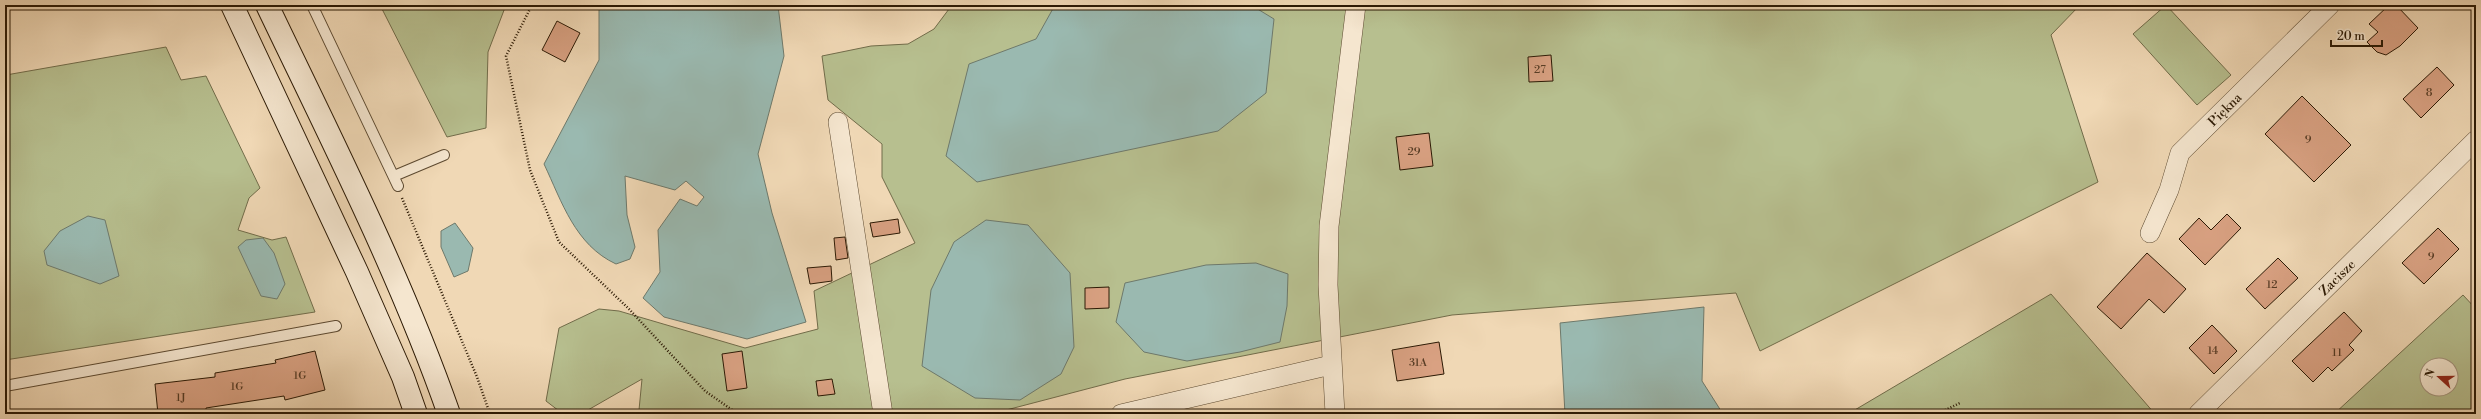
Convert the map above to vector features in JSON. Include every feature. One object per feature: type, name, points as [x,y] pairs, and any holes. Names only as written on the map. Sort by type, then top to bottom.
[{"type":"main road","points":[[232,5],[357,272],[403,377],[416,414]]},
{"type":"main road","points":[[267,5],[387,260],[434,371],[449,414]]},
{"type":"street","points":[[1335,414],[1331,365],[1328,285],[1329,226],[1356,5]]},
{"type":"street","name":"Piękna","points":[[2150,233],[2169,190],[2180,153],[2330,5]]},
{"type":"street","points":[[838,122],[883,414]]},
{"type":"street","name":"Zacisze","points":[[2198,414],[2476,140]]},
{"type":"street","points":[[1121,414],[1331,365]]},
{"type":"lane","points":[[312,5],[398,186]]},
{"type":"lane","points":[[394,176],[444,155]]},
{"type":"lane","points":[[5,386],[336,326]]},
{"type":"path","points":[[532,5],[506,56],[530,170],[559,242],[629,309],[705,391],[738,414]]},
{"type":"path","points":[[398,186],[404,208],[477,377],[490,414]]},
{"type":"path","points":[[1937,414],[1960,403]]},
{"type":"green space","points":[[380,5],[506,5],[488,52],[486,128],[447,137]]},
{"type":"green space","points":[[952,5],[2080,5],[2051,35],[2098,182],[1760,351],[1736,293],[1452,315],[1125,379],[991,414],[636,414],[639,410],[642,379],[581,414],[563,414],[546,401],[559,328],[599,309],[619,311],[745,348],[818,329],[814,291],[915,243],[882,177],[882,144],[828,100],[822,56],[871,46],[908,44],[934,29]]},
{"type":"green space","points":[[2166,5],[2231,75],[2197,105],[2133,34]]},
{"type":"green space","points":[[166,47],[181,80],[206,76],[260,188],[249,198],[238,230],[272,240],[286,237],[315,312],[5,360],[5,74]]},
{"type":"green space","points":[[2051,294],[2155,414],[1848,414]]},
{"type":"green space","points":[[2463,295],[2476,309],[2476,414],[2334,414]]},
{"type":"water","points":[[599,5],[778,5],[784,56],[758,154],[772,213],[806,322],[747,339],[664,317],[643,298],[660,272],[658,230],[680,199],[697,206],[704,197],[686,181],[675,190],[625,176],[627,215],[635,247],[630,259],[616,264],[602,256],[590,246],[571,221],[544,164],[599,60]]},
{"type":"water","points":[[1055,5],[1251,5],[1274,19],[1266,93],[1218,131],[977,182],[946,156],[969,64],[1036,39]]},
{"type":"water","points":[[88,216],[105,220],[119,276],[100,284],[47,265],[44,251],[60,231]]},
{"type":"water","points":[[986,220],[1028,225],[1070,273],[1074,347],[1061,374],[1020,400],[975,398],[922,366],[931,290],[954,242]]},
{"type":"water","points":[[455,223],[473,248],[468,271],[454,277],[441,247],[441,231]]},
{"type":"water","points":[[263,238],[274,253],[285,284],[277,299],[261,296],[238,247],[246,240]]},
{"type":"water","points":[[1256,263],[1288,274],[1287,306],[1280,342],[1240,352],[1187,361],[1144,352],[1116,322],[1125,283],[1206,265]]},
{"type":"water","points":[[1704,307],[1702,381],[1723,414],[1565,414],[1560,323]]},
{"type":"building","points":[[2389,5],[2396,5],[2418,28],[2400,46],[2386,55],[2377,52],[2367,42],[2378,32],[2369,24]]},
{"type":"building","points":[[557,21],[580,33],[565,62],[542,50]]},
{"type":"building","points":[[1551,55],[1553,81],[1529,82],[1528,57]]},
{"type":"building","points":[[2437,67],[2454,85],[2421,118],[2403,99]]},
{"type":"building","points":[[2302,96],[2351,145],[2314,182],[2265,134]]},
{"type":"building","points":[[1429,133],[1433,166],[1400,170],[1396,137]]},
{"type":"building","points":[[2227,214],[2241,228],[2205,265],[2179,239],[2199,218],[2211,230]]},
{"type":"building","points":[[898,219],[900,233],[873,237],[870,223]]},
{"type":"building","points":[[2438,228],[2459,249],[2424,284],[2402,263]]},
{"type":"building","points":[[845,237],[848,258],[836,260],[834,238]]},
{"type":"building","points":[[2147,253],[2186,289],[2164,313],[2149,299],[2121,329],[2097,307]]},
{"type":"building","points":[[2278,258],[2298,278],[2265,309],[2246,289]]},
{"type":"building","points":[[831,266],[832,281],[810,284],[807,268]]},
{"type":"building","points":[[1109,287],[1109,308],[1085,309],[1085,288]]},
{"type":"building","points":[[2344,312],[2362,331],[2349,345],[2354,350],[2332,371],[2328,367],[2313,382],[2292,361]]},
{"type":"building","points":[[2212,325],[2237,351],[2214,374],[2189,348]]},
{"type":"building","points":[[1439,342],[1444,374],[1397,381],[1392,350]]},
{"type":"building","points":[[315,351],[325,390],[285,400],[284,396],[206,408],[206,411],[158,414],[155,384],[215,377],[215,373],[276,363],[275,360]]},
{"type":"building","points":[[742,351],[747,388],[727,391],[722,354]]},
{"type":"building","points":[[832,379],[835,394],[818,396],[816,381]]}]
